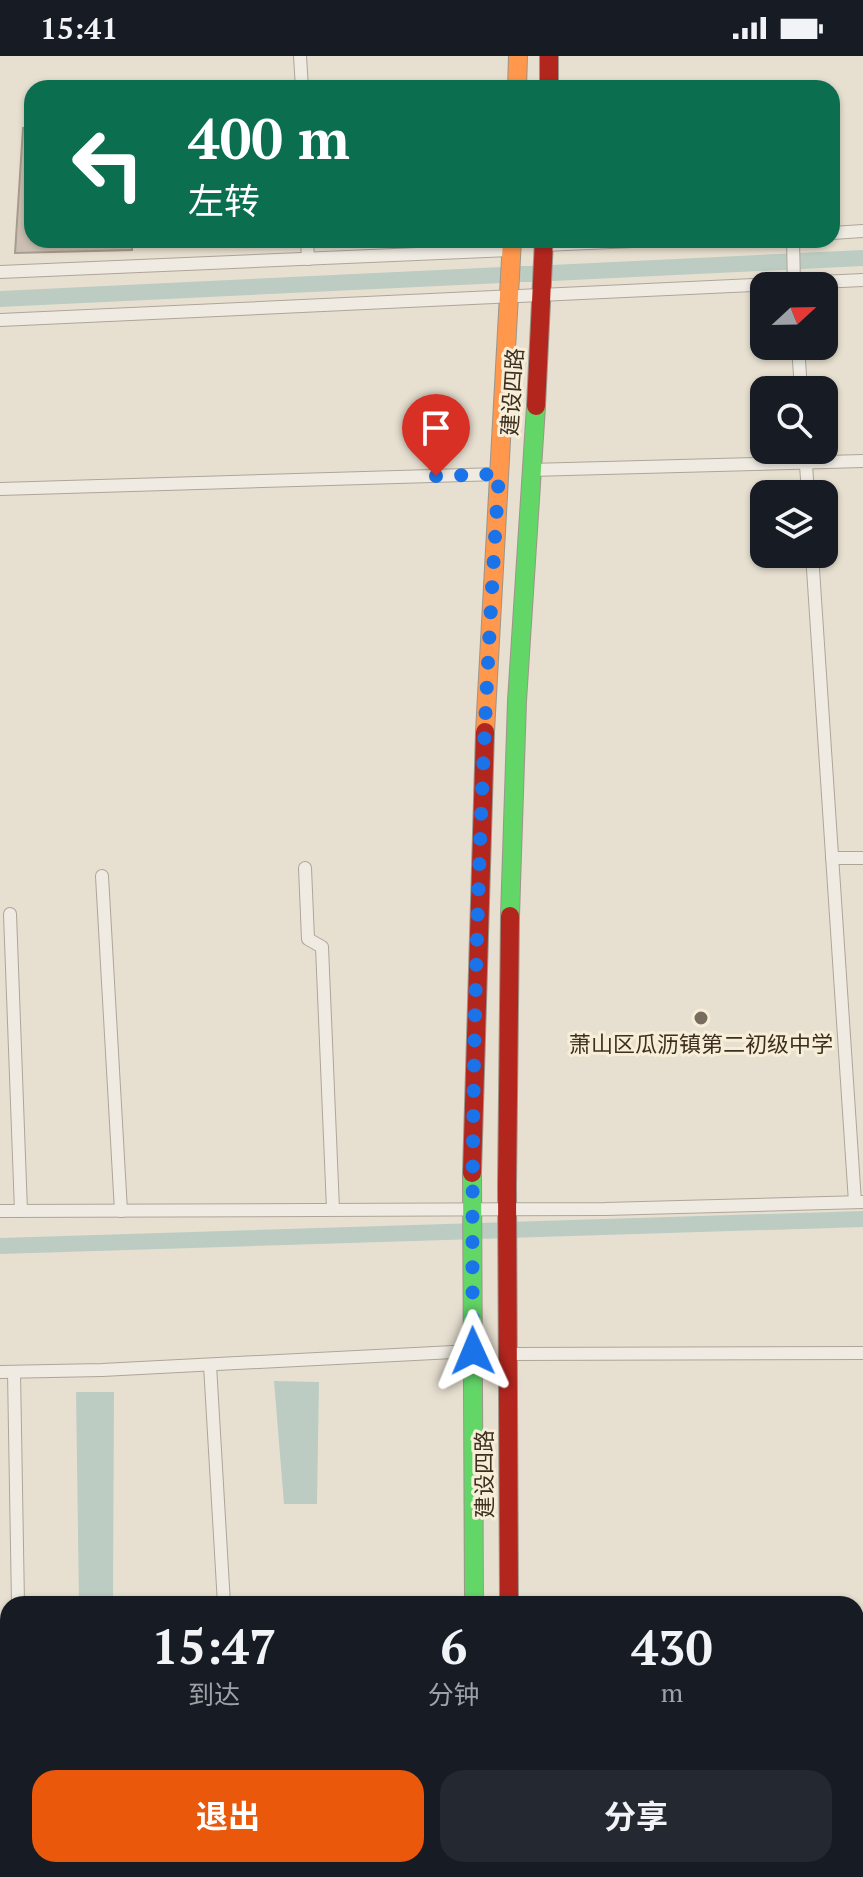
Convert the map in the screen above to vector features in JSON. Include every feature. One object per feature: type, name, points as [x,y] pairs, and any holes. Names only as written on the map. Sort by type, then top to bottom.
[{"type":"main road","points":[[517,80],[518,56]]},
{"type":"main road","points":[[549,56],[549,80]]},
{"type":"main road","name":"建设四路","points":[[474,1596],[472,1222],[483,761],[512,248]]},
{"type":"main road","name":"建设四路","points":[[509,1596],[507,1220],[514,767],[544,248]]},
{"type":"street","points":[[300,56],[302,80]]},
{"type":"street","points":[[840,232],[863,231]]},
{"type":"street","points":[[307,248],[308,259]]},
{"type":"street","points":[[0,272],[308,259],[468,248]]},
{"type":"street","points":[[793,248],[794,272]]},
{"type":"street","points":[[838,281],[863,280]]},
{"type":"street","points":[[0,320],[750,286]]},
{"type":"street","points":[[530,470],[806,465],[863,461]]},
{"type":"street","points":[[806,465],[807,480]]},
{"type":"street","points":[[0,489],[499,474]]},
{"type":"street","points":[[0,1211],[605,1209],[859,1202],[813,568]]},
{"type":"street","points":[[832,858],[863,858]]},
{"type":"street","points":[[305,868],[308,939],[322,947],[333,1209]]},
{"type":"street","points":[[102,876],[121,1211]]},
{"type":"street","points":[[10,914],[21,1211]]},
{"type":"street","points":[[18,1596],[7,1372],[473,1351]]},
{"type":"street","points":[[508,1354],[863,1353]]},
{"type":"street","points":[[210,1365],[224,1596]]},
{"type":"shaded area","points":[[274,1381],[319,1382],[317,1504],[284,1504]]},
{"type":"shaded area","points":[[76,1392],[114,1392],[113,1596],[79,1596]]},
{"type":"building","points":[[24,128],[24,248],[132,250],[15,253]]},
{"type":"waterway","points":[[552,273],[863,258]]},
{"type":"waterway","points":[[519,274],[535,274]]},
{"type":"waterway","points":[[0,299],[502,275]]},
{"type":"waterway","points":[[0,1246],[863,1219]]},
{"type":"traffic: fast","points":[[510,916],[517,701],[536,406]]},
{"type":"traffic: fast","points":[[472,1173],[474,1596]]},
{"type":"traffic: slow","points":[[517,80],[518,56]]},
{"type":"traffic: slow","points":[[485,732],[512,248]]},
{"type":"traffic: jam","points":[[549,56],[549,80]]},
{"type":"traffic: jam","points":[[536,406],[544,248]]},
{"type":"traffic: jam","points":[[472,1173],[485,732]]},
{"type":"traffic: jam","points":[[509,1596],[507,1186],[510,916]]},
{"type":"place","name":"萧山区瓜沥镇第二初级中学","points":[[701,1018]]},
{"type":"route","points":[[436,476],[499,474],[483,761],[472,1187],[473,1351]]}]
